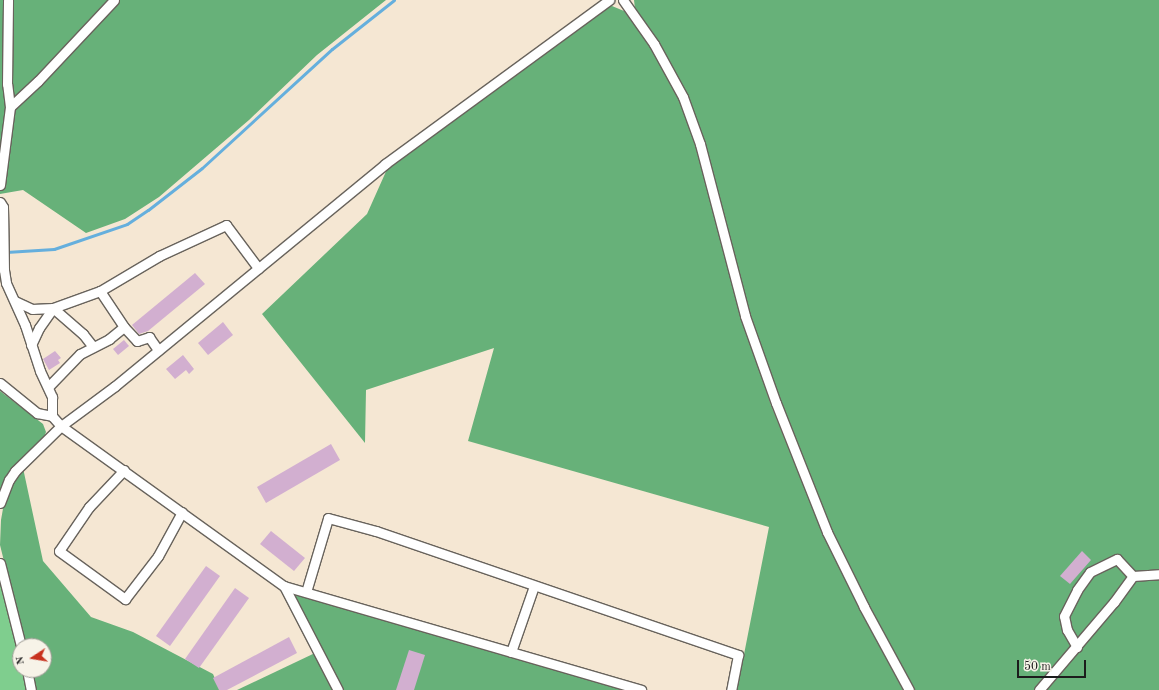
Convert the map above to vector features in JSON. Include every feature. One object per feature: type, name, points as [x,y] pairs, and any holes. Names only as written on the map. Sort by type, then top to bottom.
[{"type":"lane","points":[[0,185],[10,107],[7,84],[8,0]]},
{"type":"lane","points":[[10,107],[38,81],[114,0]]},
{"type":"lane","points":[[0,503],[9,480],[15,471],[61,426],[115,386],[385,164],[609,0]]},
{"type":"lane","points":[[623,0],[654,44],[683,97],[700,144],[745,316],[778,410],[827,532],[864,607],[909,690]]},
{"type":"lane","points":[[0,202],[3,208],[4,270],[6,283],[25,325],[31,345],[48,387],[53,404],[52,416]]},
{"type":"lane","points":[[15,302],[32,309],[53,308],[100,291],[159,256],[226,225],[258,268]]},
{"type":"lane","points":[[100,291],[124,327],[137,341],[149,337],[158,350]]},
{"type":"lane","points":[[31,345],[39,328],[53,308]]},
{"type":"lane","points":[[53,308],[83,334],[93,347]]},
{"type":"lane","points":[[48,387],[74,359],[109,339],[124,327]]},
{"type":"lane","points":[[0,383],[37,413],[52,416],[61,426],[284,586],[641,690]]},
{"type":"lane","points":[[124,470],[89,507],[59,551],[125,599],[158,556],[182,512]]},
{"type":"lane","points":[[306,592],[328,518],[376,531],[738,655],[731,690]]},
{"type":"lane","points":[[1077,646],[1067,630],[1064,616],[1077,590],[1090,572],[1117,559],[1133,576]]},
{"type":"lane","points":[[0,563],[19,638]]},
{"type":"lane","points":[[1039,690],[1077,646],[1133,576],[1159,574]]},
{"type":"lane","points":[[284,586],[338,690]]},
{"type":"lane","points":[[511,652],[534,586]]},
{"type":"lane","points":[[29,678],[31,690]]},
{"type":"green space","points":[[0,0],[386,0],[317,55],[249,120],[159,197],[125,219],[86,233],[23,190],[0,194]]},
{"type":"green space","points":[[634,0],[1159,0],[1159,690],[914,690],[868,605],[832,530],[815,490],[780,401],[750,314],[704,142],[688,95],[658,42],[635,9]]},
{"type":"green space","points":[[612,6],[624,11],[639,30],[651,47],[679,99],[695,145],[741,317],[771,405],[823,534],[860,609],[903,690],[737,690],[769,527],[468,441],[494,348],[366,390],[365,443],[262,314],[367,214],[388,167],[607,7]]},
{"type":"green space","points":[[0,391],[43,424],[46,432],[44,437],[12,468],[0,490]]},
{"type":"green space","points":[[23,468],[43,561],[91,617],[133,632],[213,674],[220,690],[35,690],[33,678],[52,678],[52,638],[23,638],[0,545],[1,520],[4,503],[14,479]]},
{"type":"green space","points":[[0,583],[14,638],[12,638],[12,678],[24,678],[26,690],[0,690]]},
{"type":"green space","points":[[292,592],[506,656],[626,690],[343,690]]},
{"type":"green space","points":[[315,653],[334,690],[237,690]]},
{"type":"building","points":[[195,273],[205,284],[148,331],[139,334],[132,325]]},
{"type":"building","points":[[223,322],[233,335],[208,355],[198,343]]},
{"type":"building","points":[[124,340],[129,346],[118,355],[113,349]]},
{"type":"building","points":[[55,351],[61,358],[58,360],[60,363],[49,370],[43,359]]},
{"type":"building","points":[[183,355],[194,369],[189,374],[186,370],[175,379],[166,369]]},
{"type":"building","points":[[331,444],[340,460],[266,503],[257,487]]},
{"type":"building","points":[[271,531],[305,558],[294,571],[260,544]]},
{"type":"building","points":[[1082,551],[1091,560],[1070,584],[1060,576]]},
{"type":"building","points":[[206,566],[220,576],[170,646],[156,636]]},
{"type":"building","points":[[235,588],[249,598],[199,668],[185,659]]},
{"type":"building","points":[[289,637],[297,653],[227,690],[219,690],[213,678]]},
{"type":"building","points":[[409,650],[425,655],[414,690],[396,690]]},
{"type":"waterway","points":[[6,252],[54,249],[127,224],[148,210],[202,168],[332,49],[394,0]]}]
